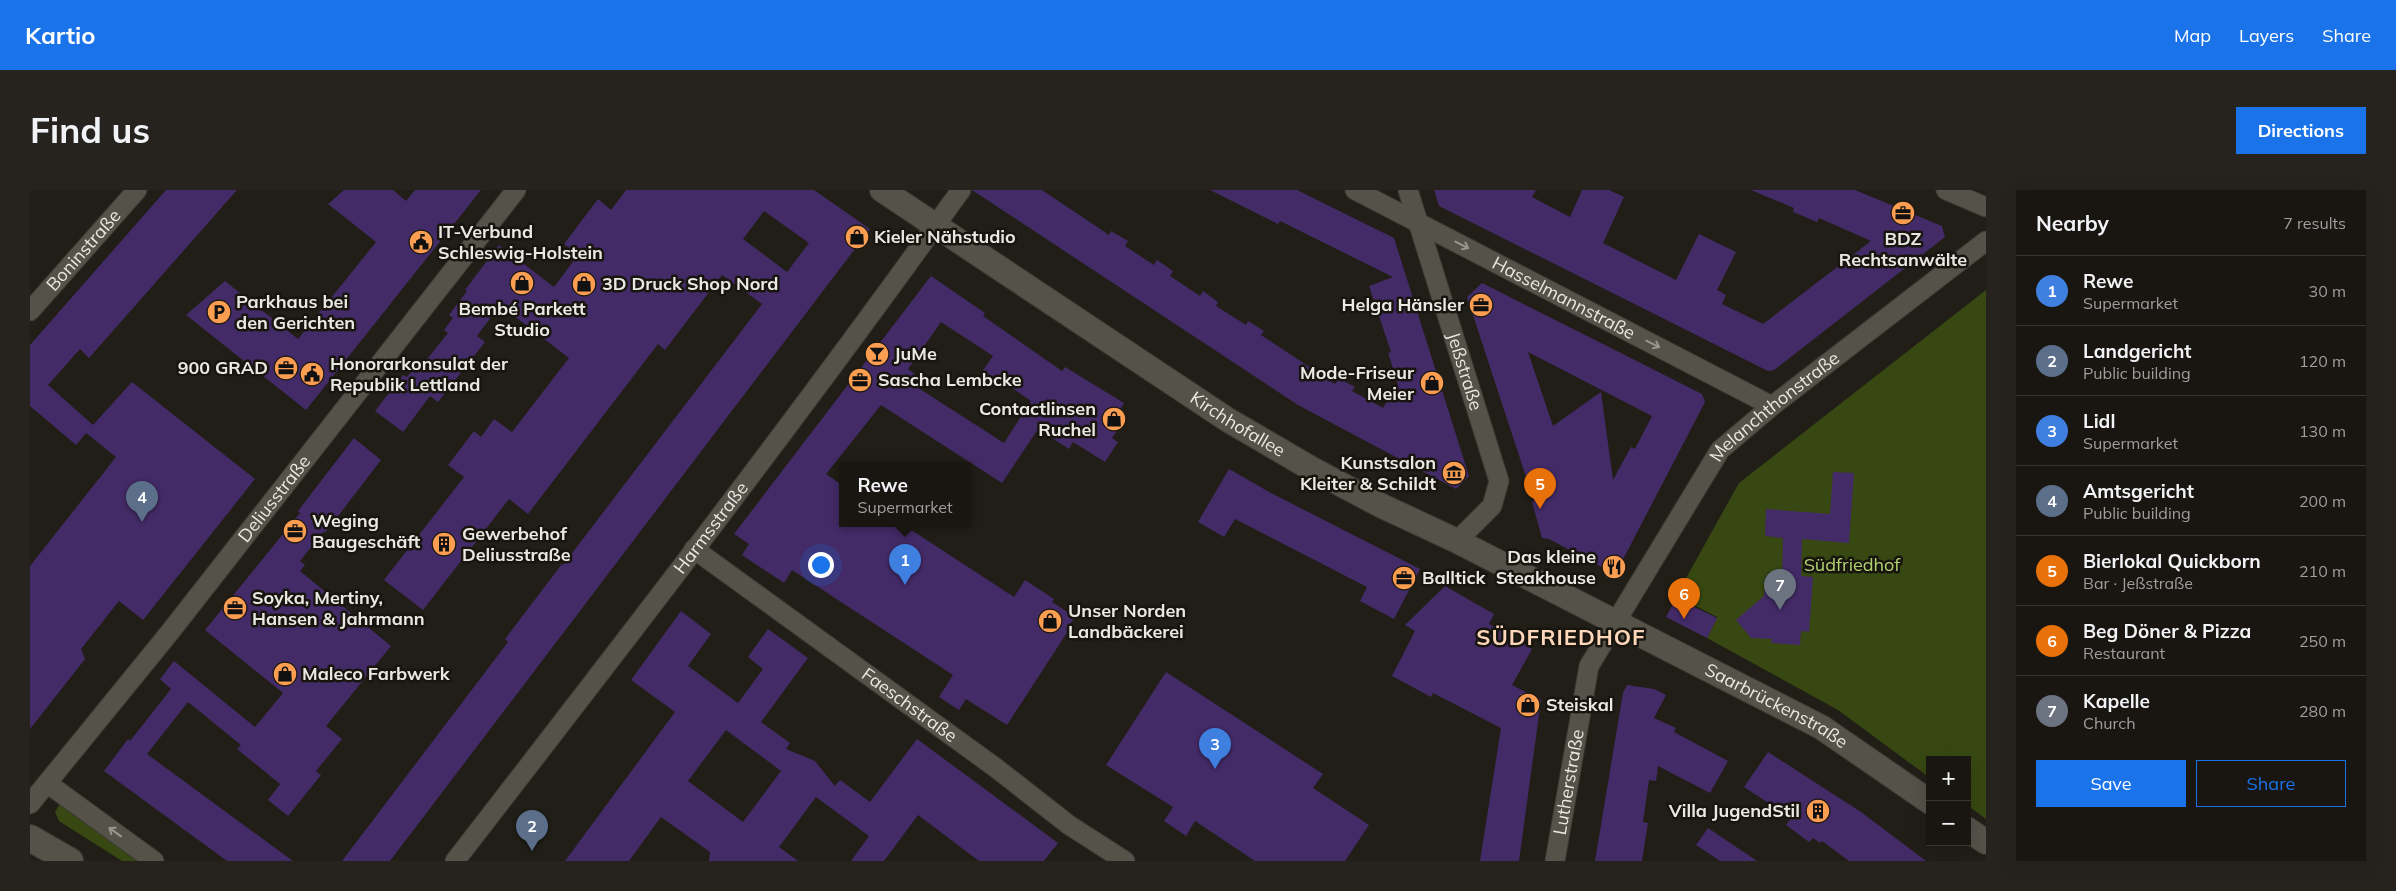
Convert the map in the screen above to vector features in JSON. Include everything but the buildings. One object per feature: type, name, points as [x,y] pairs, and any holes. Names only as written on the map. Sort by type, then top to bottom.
[{"type":"main road","points":[[30,838],[70,861]]},
{"type":"street","name":"Boninstraße","points":[[30,311],[137,190]]},
{"type":"street","name":"Deliusstraße","points":[[30,804],[255,524],[516,190]]},
{"type":"street","name":"Kirchhofallee","points":[[882,190],[1228,420],[1347,487],[1615,621]]},
{"type":"street","name":"Harmsstraße","points":[[455,861],[694,549],[961,190]]},
{"type":"street","name":"Hasselmannstraße","points":[[1355,190],[1772,406]]},
{"type":"street","name":"Jeßstraße","points":[[1408,190],[1499,482],[1492,506],[1457,541]]},
{"type":"street","points":[[1946,190],[1986,207]]},
{"type":"street","name":"Melanchthonstraße","points":[[1615,621],[1720,450],[1772,406],[1986,241]]},
{"type":"street","name":"Faeschstraße","points":[[694,549],[732,574],[996,768],[1069,825],[1125,861]]},
{"type":"street","name":"Saarbrückenstraße","points":[[1615,621],[1821,727],[1929,801]]},
{"type":"street","name":"Lutherstraße","points":[[1555,861],[1589,666],[1615,621]]},
{"type":"street","points":[[47,783],[154,861]]},
{"type":"street","points":[[1971,831],[1986,842]]},
{"type":"green space","name":"Südfriedhof","points":[[1986,290],[1986,819],[1971,808],[1971,756],[1926,756],[1926,775],[1838,710],[1707,638],[1717,617],[1676,596],[1739,483]]},
{"type":"green space","points":[[60,804],[144,861],[122,861],[59,821],[55,812]]},
{"type":"place","name":"BDZ Rechtsanwälte","points":[[1903,213]]},
{"type":"place","name":"Kieler Nähstudio","points":[[857,237]]},
{"type":"place","name":"IT-Verbund Schleswig-Holstein","points":[[421,242]]},
{"type":"place","name":"Bembé Parkett Studio","points":[[522,283]]},
{"type":"place","name":"3D Druck Shop Nord","points":[[584,284]]},
{"type":"place","name":"Helga Hänsler","points":[[1481,305]]},
{"type":"place","name":"Parkhaus bei den Gerichten","points":[[219,312]]},
{"type":"place","name":"JuMe","points":[[877,354]]},
{"type":"place","name":"900 GRAD","points":[[286,368]]},
{"type":"place","name":"Honorarkonsulat der Republik Lettland","points":[[312,374]]},
{"type":"place","name":"Sascha Lembcke","points":[[860,380]]},
{"type":"place","name":"Mode-Friseur Meier","points":[[1432,383]]},
{"type":"place","name":"Contactlinsen Ruchel","points":[[1114,419]]},
{"type":"place","name":"Kunstsalon Kleiter & Schildt","points":[[1454,473]]},
{"type":"place","name":"Bierlokal Quickborn","points":[[1540,509]]},
{"type":"place","name":"Amtsgericht","points":[[142,522]]},
{"type":"place","name":"Weging Baugeschäft","points":[[295,531]]},
{"type":"place","name":"Gewerbehof Deliusstraße","points":[[444,544]]},
{"type":"place","name":"Das kleine Steakhouse","points":[[1614,567]]},
{"type":"place","name":"Balltick","points":[[1404,578]]},
{"type":"place","name":"Rewe","points":[[905,585]]},
{"type":"place","name":"Soyka, Mertiny, Hansen & Jahrmann","points":[[235,608]]},
{"type":"place","name":"Kapelle","points":[[1780,610]]},
{"type":"place","name":"Beg Döner & Pizza","points":[[1684,619]]},
{"type":"place","name":"Unser Norden Landbäckerei","points":[[1050,621]]},
{"type":"place","name":"Maleco Farbwerk","points":[[285,674]]},
{"type":"place","name":"Steiskal","points":[[1528,705]]},
{"type":"place","name":"Lidl","points":[[1215,769]]},
{"type":"place","name":"Villa JugendStil","points":[[1818,811]]},
{"type":"place","name":"Landgericht","points":[[532,851]]},
{"type":"district","name":"SÜDFRIEDHOF","points":[[1561,637]]}]
